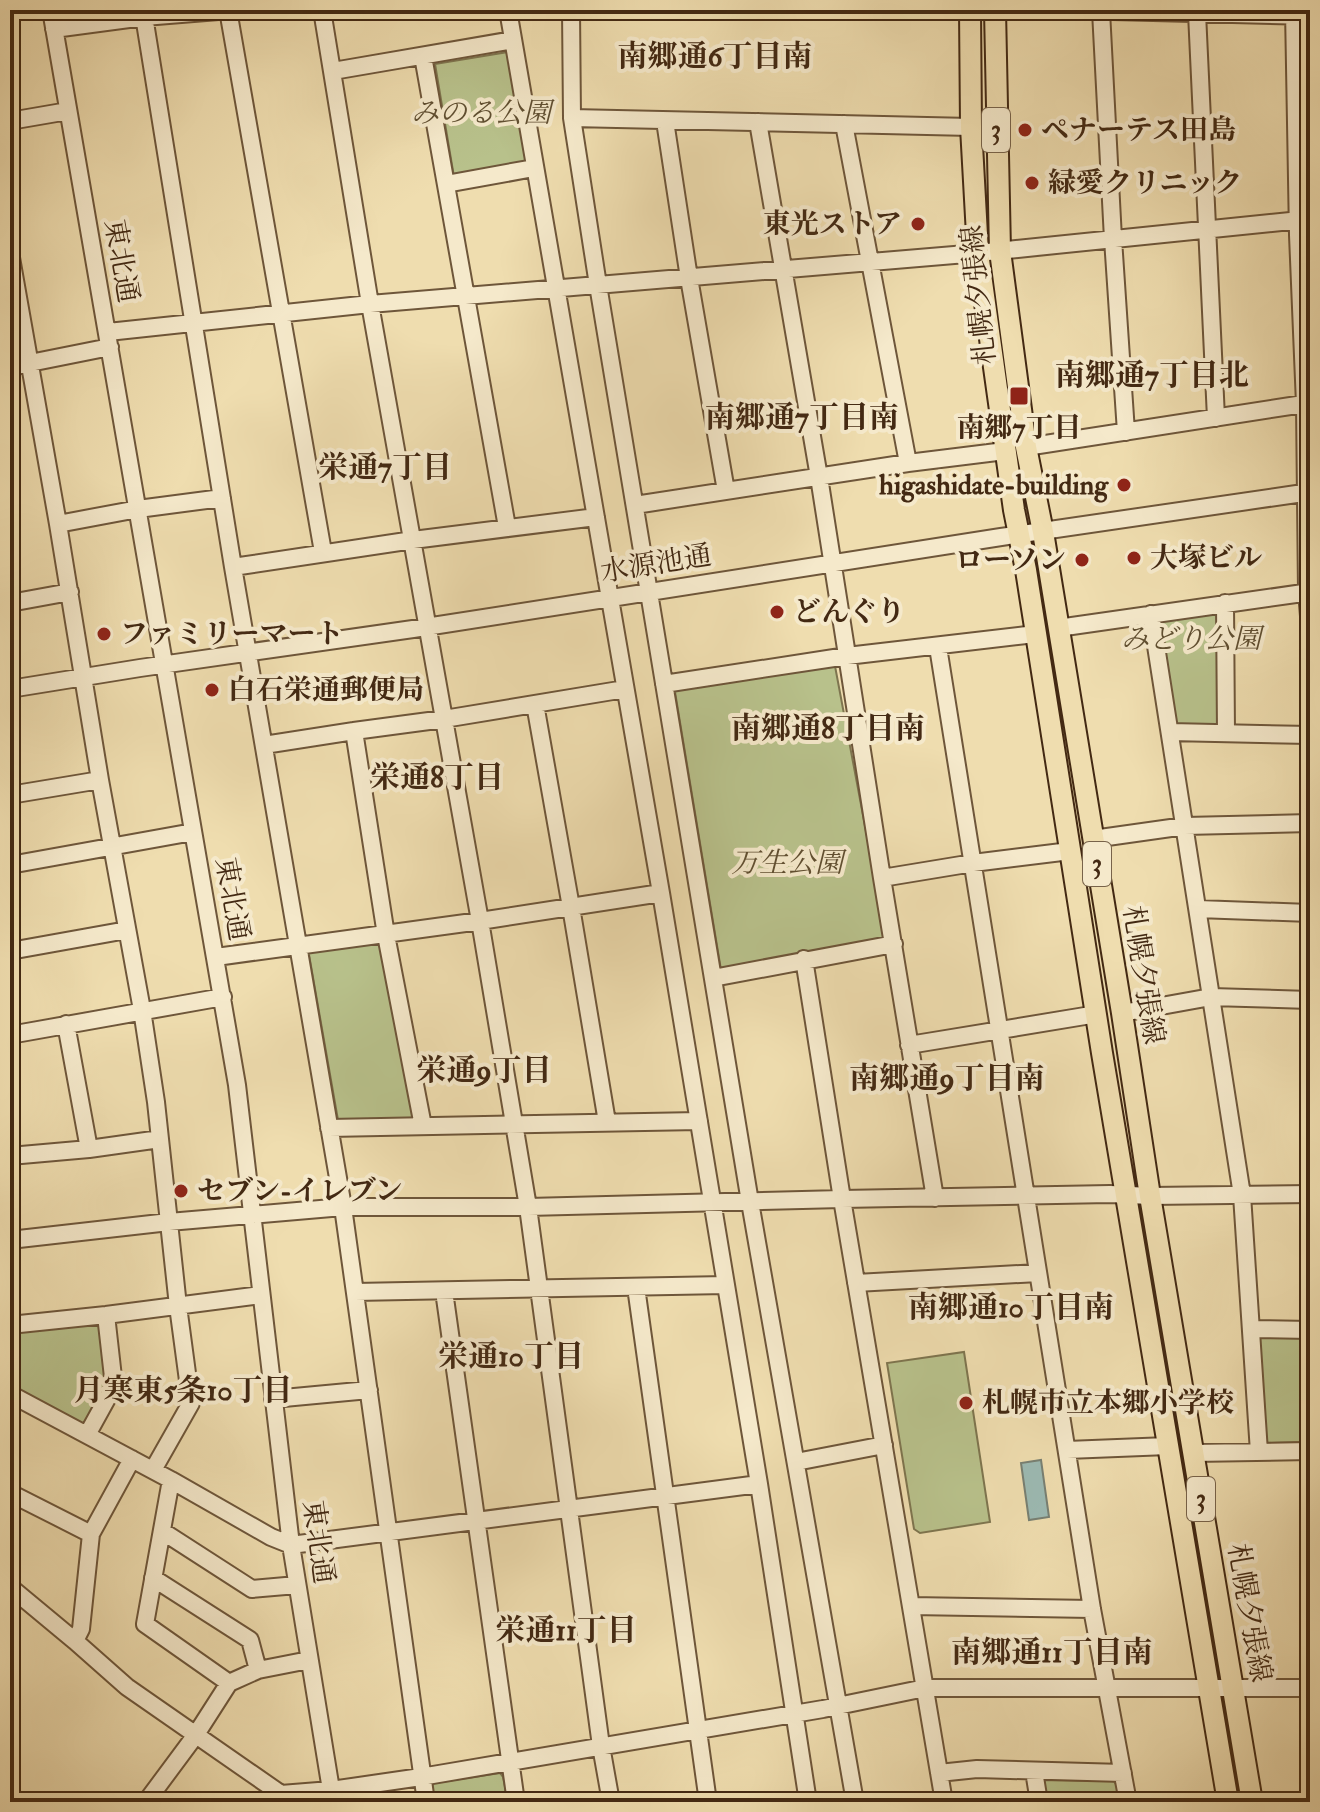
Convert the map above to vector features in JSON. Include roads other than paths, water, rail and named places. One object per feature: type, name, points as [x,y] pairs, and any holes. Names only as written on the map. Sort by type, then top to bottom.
[{"type":"main road","name":"札幌夕張線","points":[[970,10],[971,127],[978,253],[1005,451],[1228,1802]]},
{"type":"main road","name":"札幌夕張線","points":[[995,10],[1000,251],[1026,447],[1043,532],[1252,1802]]},
{"type":"street","name":"東北通","points":[[51,10],[237,1085],[291,1545],[332,1796]]},
{"type":"street","points":[[54,29],[143,14],[229,10],[323,552]]},
{"type":"street","points":[[322,10],[370,304],[528,1207],[611,1802]]},
{"type":"street","points":[[508,10],[612,597],[625,689],[714,1202],[797,1713],[808,1802]]},
{"type":"street","points":[[571,10],[572,118],[591,285],[635,505],[642,593],[664,684],[713,978],[744,1202],[796,1462],[831,1707],[855,1802]]},
{"type":"street","points":[[1073,10],[1299,14],[1310,628]]},
{"type":"street","points":[[1101,11],[1126,432]]},
{"type":"street","points":[[1197,13],[1216,418]]},
{"type":"street","points":[[143,14],[233,567],[343,1207],[426,1802]]},
{"type":"street","points":[[333,71],[513,40]]},
{"type":"street","points":[[423,56],[507,527]]},
{"type":"street","points":[[10,121],[68,111]]},
{"type":"street","points":[[572,118],[971,127]]},
{"type":"street","points":[[665,121],[726,491]]},
{"type":"street","points":[[758,122],[819,477],[935,1198]]},
{"type":"street","points":[[844,124],[908,463]]},
{"type":"street","points":[[446,184],[534,168]]},
{"type":"street","points":[[10,367],[109,340],[193,322],[370,304],[1000,251],[1304,220]]},
{"type":"street","points":[[10,252],[156,1102],[191,1403],[153,1470]]},
{"type":"street","points":[[1026,447],[1307,404]]},
{"type":"street","points":[[635,505],[1005,451]]},
{"type":"street","name":"水源池通","points":[[10,689],[1308,492]]},
{"type":"street","points":[[58,524],[222,498]]},
{"type":"street","points":[[233,567],[323,552],[596,517]]},
{"type":"street","points":[[10,603],[70,592]]},
{"type":"street","points":[[1058,628],[1308,592]]},
{"type":"street","points":[[1225,603],[1226,733]]},
{"type":"street","points":[[1151,614],[1242,1195],[1259,1452]]},
{"type":"street","points":[[664,684],[847,656],[1035,634]]},
{"type":"street","points":[[938,647],[1092,1609],[1128,1802]]},
{"type":"street","points":[[264,745],[625,689]]},
{"type":"street","points":[[535,704],[607,1122]]},
{"type":"street","points":[[354,731],[386,935],[423,1126]]},
{"type":"street","points":[[1170,732],[1310,735]]},
{"type":"street","points":[[10,795],[100,780]]},
{"type":"street","points":[[1093,839],[1185,826],[1310,823]]},
{"type":"street","points":[[10,865],[193,832]]},
{"type":"street","points":[[882,878],[1070,851]]},
{"type":"street","points":[[216,957],[386,935],[661,893]]},
{"type":"street","points":[[1198,909],[1310,913]]},
{"type":"street","points":[[10,951],[127,930]]},
{"type":"street","points":[[713,978],[894,944]]},
{"type":"street","points":[[804,959],[944,1802]]},
{"type":"street","points":[[10,1035],[223,997]]},
{"type":"street","points":[[1122,1013],[1211,997],[1310,1000]]},
{"type":"street","points":[[909,1045],[1097,1014]]},
{"type":"street","points":[[66,1024],[89,1149]]},
{"type":"street","points":[[329,1128],[699,1121]]},
{"type":"street","points":[[11,1150],[89,1149],[160,1139]]},
{"type":"street","points":[[10,1240],[343,1207],[528,1207],[842,1199],[1310,1194]]},
{"type":"street","points":[[856,1283],[1038,1273]]},
{"type":"street","points":[[355,1292],[726,1285]]},
{"type":"street","points":[[636,1287],[708,1802]]},
{"type":"street","points":[[444,1291],[516,1802]]},
{"type":"street","points":[[10,1325],[261,1295]]},
{"type":"street","points":[[87,1435],[114,1386],[106,1315]]},
{"type":"street","points":[[1251,1329],[1310,1330]]},
{"type":"street","points":[[273,1399],[369,1390]]},
{"type":"street","points":[[12,1401],[87,1435],[271,1537],[291,1545],[759,1484]]},
{"type":"street","points":[[796,1462],[884,1445]]},
{"type":"street","points":[[1067,1450],[1168,1446]]},
{"type":"street","points":[[1193,1453],[1310,1451]]},
{"type":"street","points":[[75,1641],[81,1629],[91,1534],[132,1459]]},
{"type":"street","points":[[171,1480],[145,1624],[229,1683]]},
{"type":"street","points":[[10,1493],[91,1534]]},
{"type":"street","points":[[162,1531],[252,1589],[297,1585]]},
{"type":"street","points":[[153,1578],[250,1640],[258,1670]]},
{"type":"street","points":[[10,1587],[127,1687],[281,1794],[332,1796],[421,1777],[925,1688],[1310,1688]]},
{"type":"street","points":[[911,1606],[1092,1609]]},
{"type":"street","points":[[146,1802],[195,1736],[229,1683],[258,1670],[309,1660]]},
{"type":"street","points":[[939,1773],[977,1769],[1123,1773]]},
{"type":"street","points":[[1034,1771],[1039,1802]]},
{"type":"water","points":[[1041,1460],[1049,1517],[1029,1520],[1021,1463]]},
{"type":"place","name":"ペナーテス田島","points":[[1025,130]]},
{"type":"place","name":"緑愛クリニック","points":[[1032,183]]},
{"type":"place","name":"東光ストア","points":[[918,224]]},
{"type":"place","name":"南郷7丁目","points":[[1019,396]]},
{"type":"place","name":"higashidate-building","points":[[1124,485]]},
{"type":"place","name":"大塚ビル","points":[[1134,558]]},
{"type":"place","name":"ローソン","points":[[1082,560]]},
{"type":"place","name":"どんぐり","points":[[777,612]]},
{"type":"place","name":"ファミリーマート","points":[[104,634]]},
{"type":"place","name":"白石栄通郵便局","points":[[212,690]]},
{"type":"place","name":"セブン-イレブン","points":[[181,1191]]},
{"type":"place","name":"札幌市立本郷小学校","points":[[966,1403]]},
{"type":"district","name":"南郷通6丁目南","points":[[715,56]]},
{"type":"district","name":"南郷通7丁目北","points":[[1152,375]]},
{"type":"district","name":"南郷通7丁目南","points":[[802,417]]},
{"type":"district","name":"栄通7丁目","points":[[385,467]]},
{"type":"district","name":"南郷通8丁目南","points":[[828,728]]},
{"type":"district","name":"栄通8丁目","points":[[437,777]]},
{"type":"district","name":"栄通9丁目","points":[[484,1070]]},
{"type":"district","name":"南郷通9丁目南","points":[[947,1078]]},
{"type":"district","name":"南郷通10丁目南","points":[[1011,1307]]},
{"type":"district","name":"栄通10丁目","points":[[511,1356]]},
{"type":"district","name":"月寒東5条10丁目","points":[[183,1390]]},
{"type":"district","name":"栄通11丁目","points":[[566,1630]]},
{"type":"district","name":"南郷通11丁目南","points":[[1052,1652]]},
{"type":"park label","name":"みのる公園","points":[[481,113]]},
{"type":"park label","name":"みどり公園","points":[[1191,639]]},
{"type":"park label","name":"万生公園","points":[[787,863]]}]
